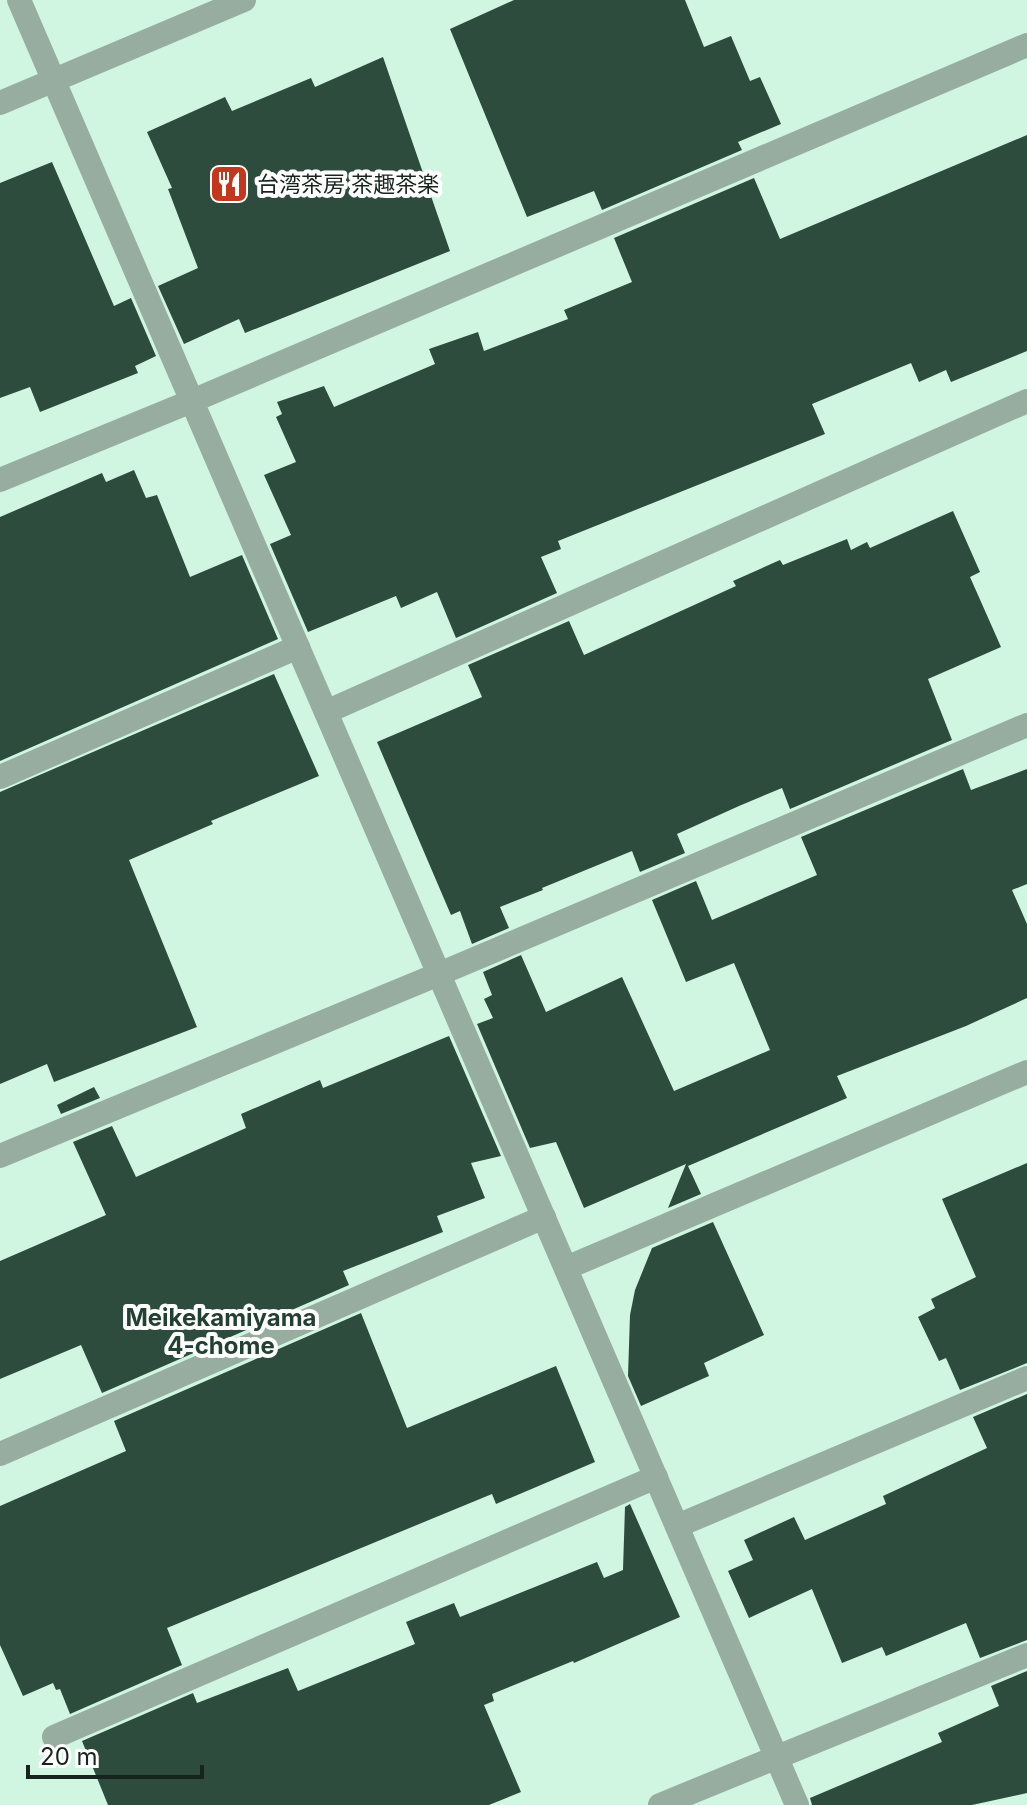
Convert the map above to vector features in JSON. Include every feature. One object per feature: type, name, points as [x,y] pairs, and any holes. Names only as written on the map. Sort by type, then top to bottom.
[{"type":"street","points":[[19,0],[797,1805]]},
{"type":"street","points":[[0,103],[244,0]]},
{"type":"street","points":[[0,480],[1027,45]]},
{"type":"street","points":[[326,712],[1027,401]]},
{"type":"street","points":[[0,777],[298,647]]},
{"type":"street","points":[[0,1156],[1027,725]]},
{"type":"street","points":[[566,1268],[1027,1072]]},
{"type":"street","points":[[0,1454],[544,1217]]},
{"type":"street","points":[[677,1526],[1027,1378]]},
{"type":"street","points":[[54,1737],[656,1477]]},
{"type":"street","points":[[660,1805],[1027,1655]]},
{"type":"building","points":[[514,0],[685,0],[704,47],[731,36],[750,81],[760,77],[781,124],[738,142],[742,150],[602,210],[594,191],[527,217],[450,29]]},
{"type":"building","points":[[383,57],[450,251],[245,333],[239,319],[184,344],[158,286],[198,268],[168,189],[172,188],[147,132],[225,97],[232,111],[311,78],[315,87]]},
{"type":"building","points":[[1027,135],[1027,351],[951,382],[946,370],[919,382],[911,363],[812,404],[825,434],[558,541],[561,549],[541,557],[557,593],[456,638],[437,592],[401,608],[396,596],[308,632],[270,544],[291,535],[264,475],[296,462],[276,417],[282,414],[277,402],[324,386],[334,407],[435,364],[429,349],[478,332],[484,351],[568,319],[564,310],[632,282],[614,238],[754,178],[780,239]]},
{"type":"building","points":[[52,162],[114,306],[131,298],[156,356],[135,366],[138,373],[40,412],[30,387],[0,398],[0,183]]},
{"type":"building","points":[[134,470],[146,498],[157,495],[190,577],[242,555],[278,639],[0,761],[0,517],[102,473],[106,482]]},
{"type":"building","points":[[953,511],[980,572],[970,577],[1001,647],[928,679],[952,740],[790,809],[782,788],[739,806],[677,834],[685,853],[640,872],[632,851],[542,888],[500,907],[509,928],[472,944],[460,911],[451,915],[377,742],[482,697],[468,665],[569,621],[584,655],[736,586],[733,581],[780,560],[783,565],[847,539],[851,550],[867,542],[870,548]]},
{"type":"building","points":[[274,674],[319,776],[211,821],[213,824],[129,860],[197,1027],[54,1082],[47,1064],[0,1084],[0,792]]},
{"type":"building","points":[[963,769],[971,790],[1027,769],[1027,884],[1012,890],[1027,924],[1027,998],[966,1026],[837,1076],[847,1098],[688,1166],[701,1194],[668,1208],[686,1164],[584,1208],[556,1142],[530,1148],[477,1024],[493,1018],[484,999],[492,995],[483,972],[521,955],[546,1012],[622,977],[674,1091],[770,1050],[734,963],[686,982],[652,900],[696,881],[712,920],[817,875],[801,837]]},
{"type":"building","points":[[449,1036],[501,1156],[471,1163],[485,1198],[437,1216],[443,1232],[343,1271],[349,1285],[102,1393],[81,1345],[0,1379],[0,1261],[106,1215],[73,1142],[112,1126],[136,1177],[246,1128],[241,1114],[320,1080],[323,1088]]},
{"type":"building","points":[[94,1087],[100,1098],[61,1114],[57,1105]]},
{"type":"building","points":[[1027,1163],[1027,1363],[960,1390],[946,1358],[939,1361],[918,1317],[935,1308],[931,1299],[976,1277],[942,1199]]},
{"type":"building","points":[[713,1222],[764,1335],[704,1363],[709,1376],[641,1406],[628,1376],[630,1315],[635,1290],[652,1248]]},
{"type":"building","points":[[361,1313],[407,1428],[556,1366],[595,1462],[496,1504],[492,1494],[167,1628],[182,1665],[70,1714],[60,1689],[56,1690],[53,1683],[23,1696],[0,1645],[0,1506],[126,1451],[114,1421]]},
{"type":"building","points":[[1027,1394],[1027,1640],[980,1658],[966,1623],[886,1656],[882,1647],[842,1663],[812,1589],[749,1618],[728,1571],[753,1560],[744,1540],[794,1517],[805,1540],[886,1504],[883,1496],[987,1448],[973,1417]]},
{"type":"building","points":[[630,1504],[680,1617],[492,1694],[494,1701],[484,1705],[521,1792],[489,1805],[108,1805],[82,1741],[193,1693],[197,1703],[288,1668],[298,1691],[415,1644],[406,1622],[454,1603],[460,1617],[597,1562],[604,1578],[623,1570],[625,1507]]},
{"type":"building","points":[[1027,1671],[1027,1793],[972,1805],[812,1805],[810,1798],[942,1742],[938,1733],[999,1706],[991,1686]]},
{"type":"place","name":"台湾茶房 茶趣茶楽","points":[[229,184]]},
{"type":"district","name":"Meikekamiyama 4-chome","points":[[221,1331]]}]
